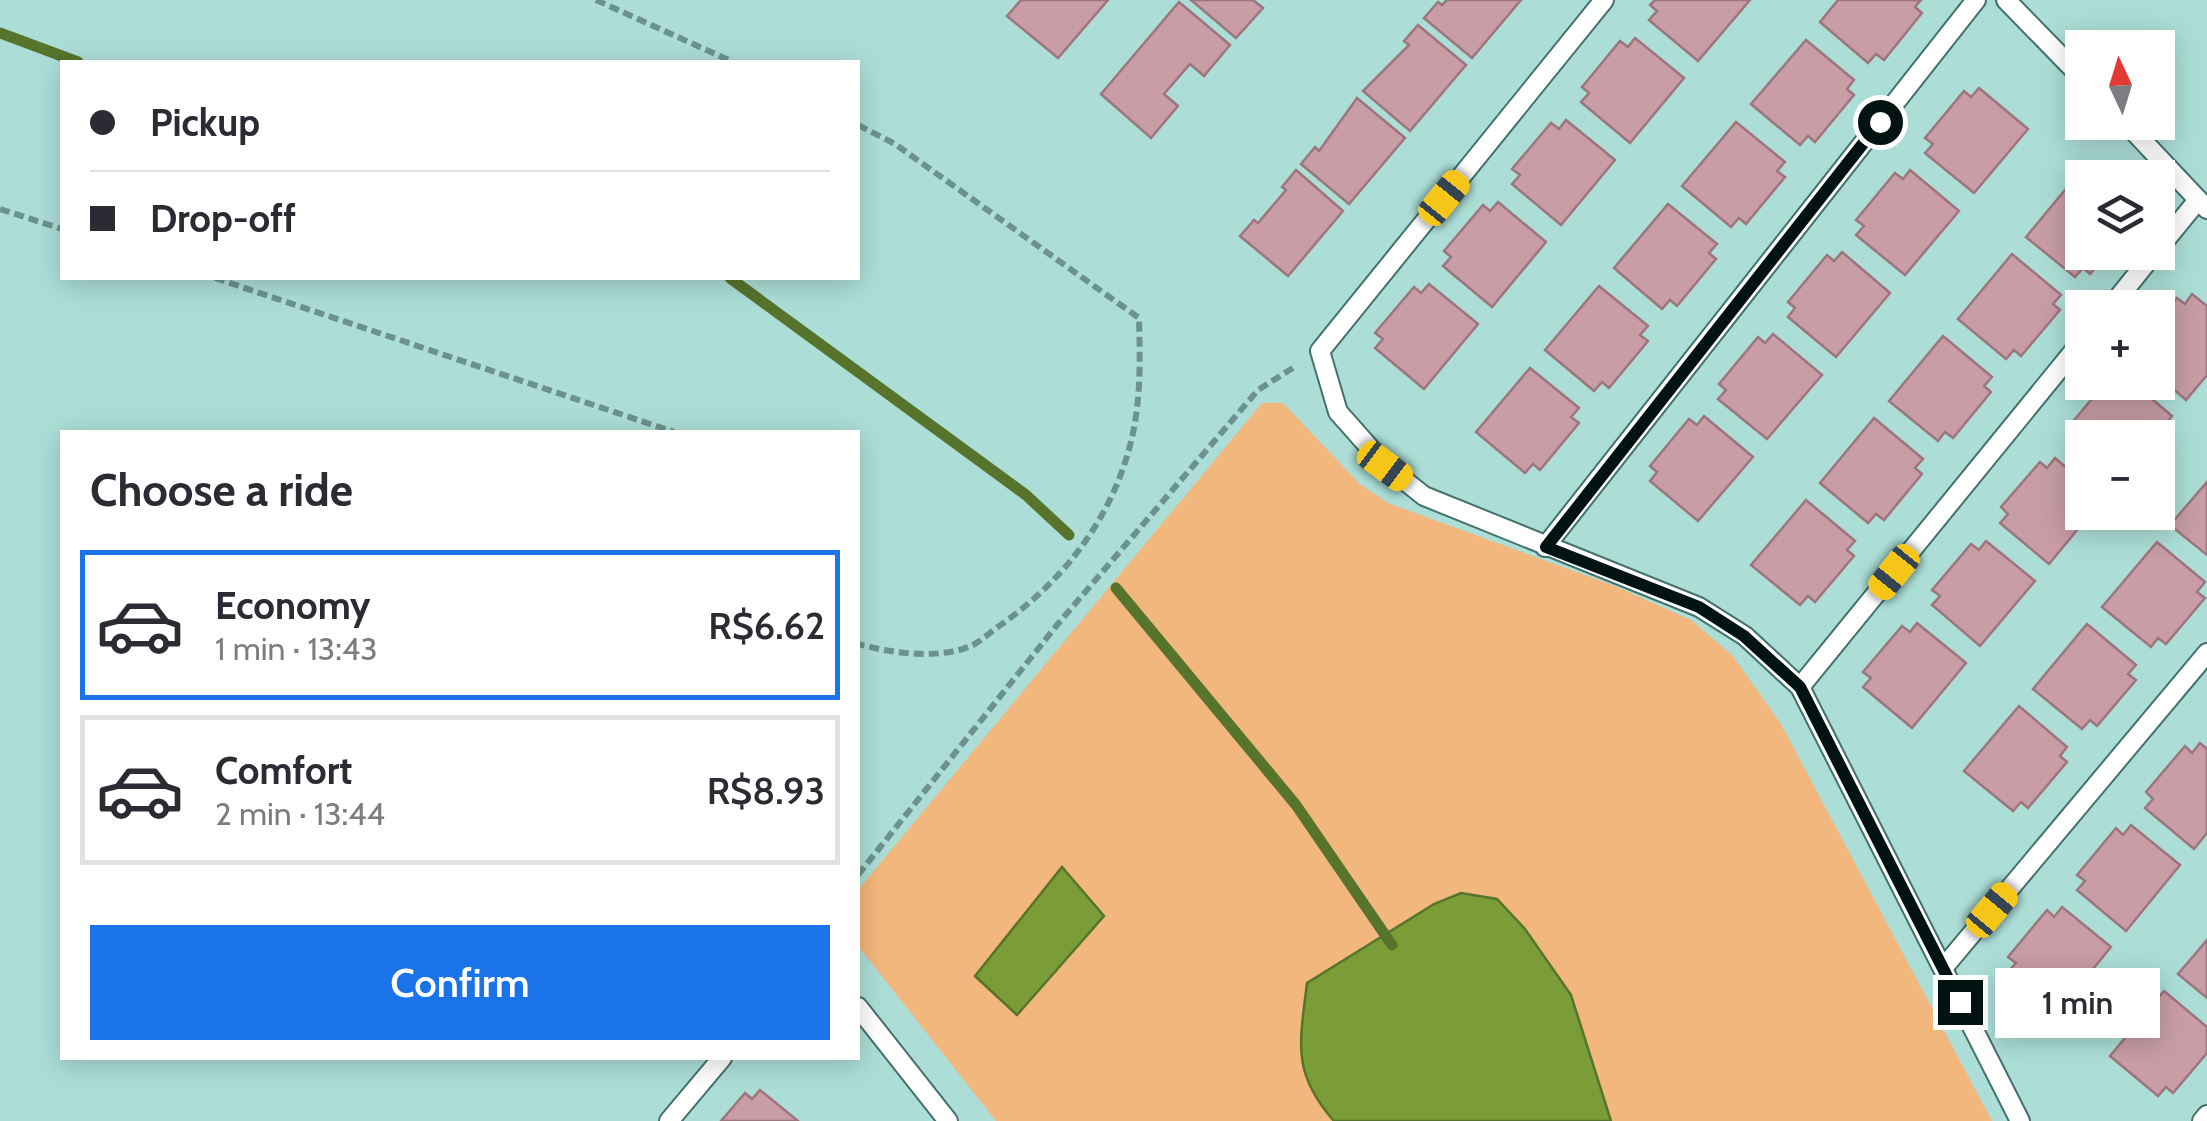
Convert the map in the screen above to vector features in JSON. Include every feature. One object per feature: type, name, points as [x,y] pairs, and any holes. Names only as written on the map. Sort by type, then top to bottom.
[{"type":"lane","points":[[1604,0],[1320,351],[1338,412],[1385,466],[1424,496],[1699,607],[1744,636],[1800,687],[2020,1121]]},
{"type":"lane","points":[[1546,547],[1976,0]]},
{"type":"lane","points":[[2006,0],[2065,61]]},
{"type":"lane","points":[[2142,140],[2202,204],[2175,232]]},
{"type":"lane","points":[[2125,290],[2141,270]]},
{"type":"lane","points":[[1800,687],[2065,362]]},
{"type":"lane","points":[[1944,967],[2207,654]]},
{"type":"lane","points":[[860,1010],[948,1121]]},
{"type":"lane","points":[[669,1121],[720,1060]]},
{"type":"lane","points":[[2202,1121],[2207,1115]]},
{"type":"path","points":[[596,0],[729,60]]},
{"type":"path","points":[[860,126],[895,144],[1139,318],[1140,377],[1133,432],[1112,499],[1087,543],[1020,611],[970,646],[899,654],[860,644]]},
{"type":"path","points":[[0,209],[60,228]]},
{"type":"path","points":[[221,280],[668,430]]},
{"type":"path","points":[[860,872],[1057,625],[1258,390],[1320,351]]},
{"type":"shaded area","points":[[1262,403],[1283,403],[1360,484],[1388,503],[1615,586],[1691,620],[1732,655],[1781,724],[1992,1121],[996,1121],[860,949],[860,888]]},
{"type":"shaded area","points":[[1062,867],[1104,916],[1017,1015],[975,976]]},
{"type":"shaded area","points":[[1461,893],[1497,899],[1525,929],[1571,995],[1611,1121],[1334,1121],[1320,1103],[1302,1056],[1307,983],[1434,904]]},
{"type":"building","points":[[1021,0],[1108,0],[1058,58],[1007,16]]},
{"type":"building","points":[[1191,0],[1253,0],[1263,8],[1236,38]]},
{"type":"building","points":[[1447,0],[1521,0],[1472,58],[1424,18],[1438,2],[1442,5]]},
{"type":"building","points":[[1655,0],[1750,0],[1698,61],[1649,20],[1657,11],[1650,5]]},
{"type":"building","points":[[1838,0],[1921,0],[1915,7],[1922,13],[1884,60],[1876,54],[1868,63],[1820,22]]},
{"type":"building","points":[[1179,2],[1230,45],[1204,76],[1190,64],[1164,94],[1178,106],[1151,138],[1101,94]]},
{"type":"building","points":[[1418,25],[1466,65],[1410,131],[1363,91],[1409,45],[1404,41]]},
{"type":"building","points":[[1635,38],[1684,78],[1630,143],[1581,102],[1589,93],[1582,87],[1620,41],[1628,47]]},
{"type":"building","points":[[1806,40],[1854,80],[1847,89],[1854,95],[1815,142],[1808,136],[1800,145],[1751,104]]},
{"type":"building","points":[[1979,88],[2028,129],[1974,193],[1925,153],[1933,144],[1925,138],[1964,91],[1971,97]]},
{"type":"building","points":[[1357,98],[1405,138],[1349,204],[1301,164],[1315,147],[1319,151]]},
{"type":"building","points":[[1566,120],[1615,160],[1561,225],[1512,184],[1520,175],[1512,169],[1551,123],[1559,129]]},
{"type":"building","points":[[1736,122],[1785,162],[1777,171],[1785,177],[1746,224],[1739,218],[1731,227],[1682,186]]},
{"type":"building","points":[[1296,170],[1343,211],[1288,276],[1240,236],[1254,220],[1258,223],[1286,190],[1282,187]]},
{"type":"building","points":[[1910,170],[1959,211],[1905,275],[1856,235],[1864,226],[1856,220],[1895,173],[1903,179]]},
{"type":"building","points":[[2065,190],[2065,269],[2026,237]]},
{"type":"building","points":[[1498,202],[1546,242],[1492,307],[1443,266],[1451,257],[1444,251],[1483,205],[1490,211]]},
{"type":"building","points":[[1668,204],[1717,244],[1709,253],[1716,259],[1677,306],[1670,300],[1662,309],[1614,268]]},
{"type":"building","points":[[1842,252],[1890,293],[1836,357],[1788,317],[1795,308],[1788,302],[1827,255],[1834,261]]},
{"type":"building","points":[[2012,254],[2061,295],[2053,304],[2060,310],[2021,356],[2014,350],[2006,359],[1958,319]]},
{"type":"building","points":[[1429,284],[1478,324],[1424,389],[1375,348],[1383,339],[1375,333],[1414,287],[1421,293]]},
{"type":"building","points":[[1599,286],[1648,326],[1640,335],[1648,341],[1609,388],[1602,382],[1594,391],[1545,350]]},
{"type":"building","points":[[2192,294],[2207,306],[2207,375],[2186,400],[2175,391],[2175,300],[2185,304]]},
{"type":"building","points":[[1773,334],[1822,375],[1767,439],[1718,399],[1726,390],[1719,384],[1758,337],[1765,343]]},
{"type":"building","points":[[1943,336],[1992,377],[1984,386],[1991,392],[1953,438],[1945,432],[1938,441],[1889,401]]},
{"type":"building","points":[[1530,368],[1579,408],[1571,417],[1579,423],[1540,470],[1533,464],[1525,473],[1476,432]]},
{"type":"building","points":[[2091,400],[2153,400],[2172,416],[2169,420],[2074,420]]},
{"type":"building","points":[[1704,416],[1753,457],[1698,521],[1650,481],[1657,472],[1650,466],[1689,419],[1697,425]]},
{"type":"building","points":[[1874,418],[1923,459],[1915,468],[1922,474],[1884,520],[1876,514],[1868,523],[1820,483]]},
{"type":"building","points":[[2055,458],[2065,467],[2065,530],[2077,530],[2049,564],[2000,523],[2008,514],[2001,507],[2040,462],[2047,468]]},
{"type":"building","points":[[2207,482],[2207,555],[2175,529],[2175,519]]},
{"type":"building","points":[[1806,500],[1855,541],[1847,550],[1854,556],[1815,602],[1808,596],[1800,605],[1751,565]]},
{"type":"building","points":[[1986,541],[2035,581],[1980,646],[1932,605],[1940,596],[1932,590],[1971,544],[1979,550]]},
{"type":"building","points":[[2157,542],[2205,582],[2197,592],[2205,598],[2166,644],[2158,638],[2151,647],[2102,607]]},
{"type":"building","points":[[1917,623],[1966,663],[1912,728],[1863,687],[1871,678],[1863,672],[1902,626],[1910,632]]},
{"type":"building","points":[[2087,624],[2136,665],[2128,674],[2136,680],[2097,726],[2090,720],[2082,729],[2033,689]]},
{"type":"building","points":[[2019,706],[2067,747],[2060,756],[2067,762],[2028,808],[2021,802],[2013,811],[1964,771]]},
{"type":"building","points":[[2200,743],[2207,749],[2207,833],[2194,849],[2145,808],[2153,799],[2146,792],[2185,746],[2192,753]]},
{"type":"building","points":[[2131,825],[2180,865],[2126,931],[2077,890],[2085,881],[2077,875],[2116,828],[2123,835]]},
{"type":"building","points":[[2062,907],[2111,947],[2057,1013],[2008,972],[2016,963],[2008,957],[2047,910],[2054,917]]},
{"type":"building","points":[[2207,940],[2207,998],[2178,974]]},
{"type":"building","points":[[2164,991],[2207,1027],[2207,1053],[2173,1093],[2166,1087],[2158,1096],[2110,1056]]},
{"type":"building","points":[[760,1090],[798,1121],[721,1121],[745,1093],[752,1099]]},
{"type":"waterway","points":[[0,33],[73,60]]},
{"type":"waterway","points":[[733,280],[1026,495],[1069,535]]},
{"type":"waterway","points":[[1116,588],[1296,805],[1392,945]]},
{"type":"route","points":[[1880,122],[1546,547],[1699,607],[1744,636],[1800,687],[1960,1002]]}]
